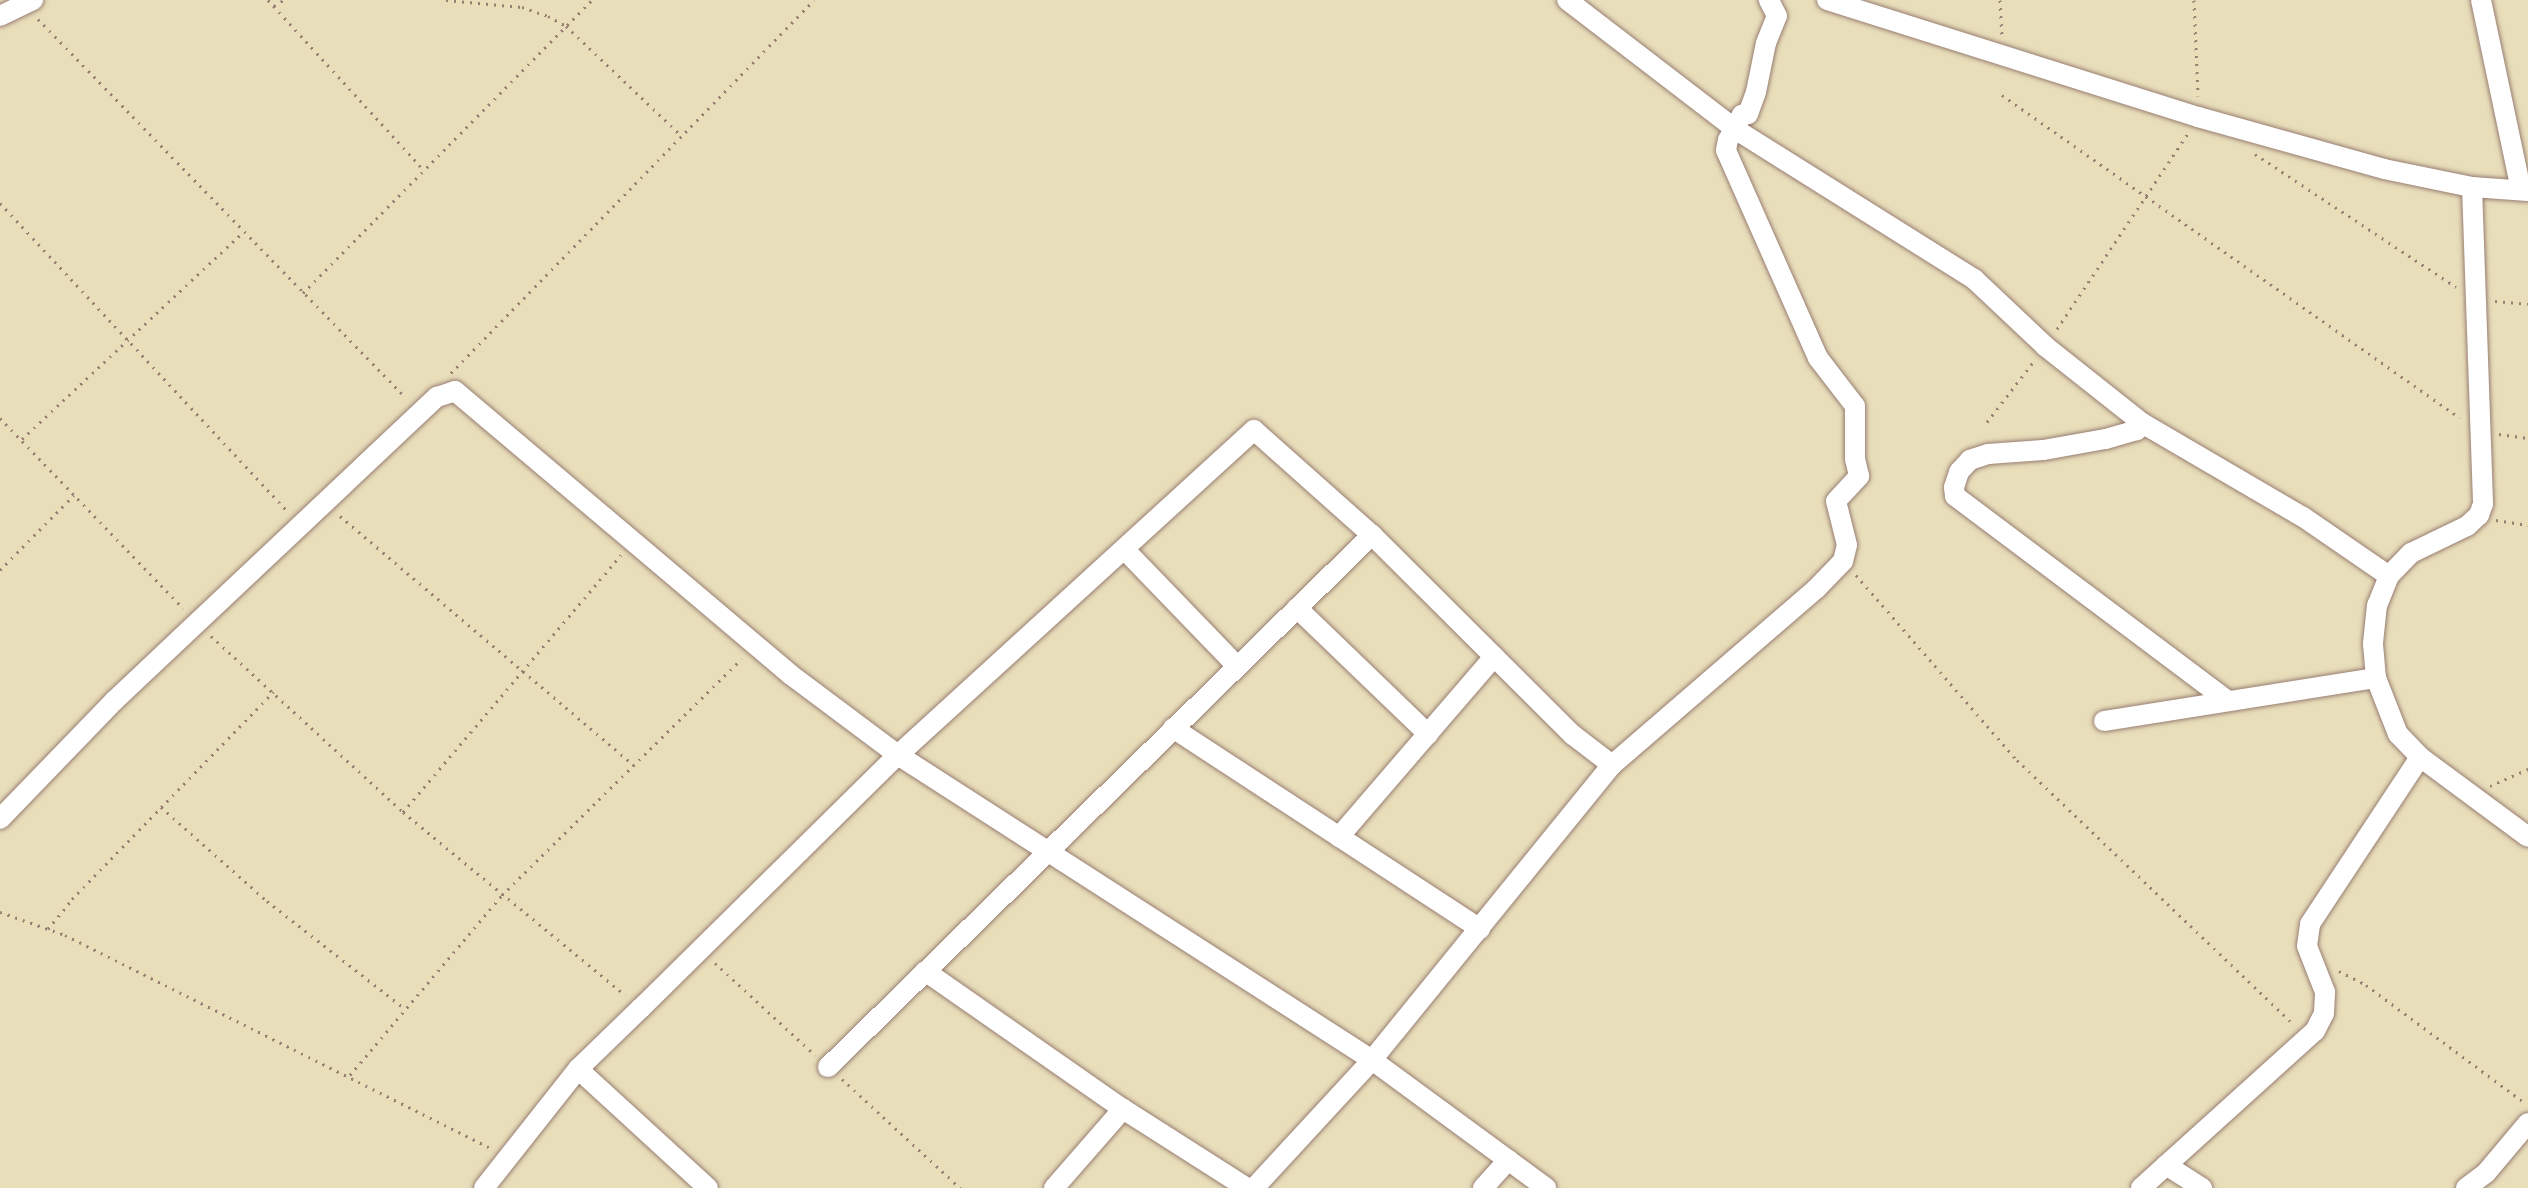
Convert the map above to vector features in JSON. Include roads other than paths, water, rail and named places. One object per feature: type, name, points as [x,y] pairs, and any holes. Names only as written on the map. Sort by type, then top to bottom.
[{"type":"street","points":[[1567,0],[1735,129],[1974,279],[2045,346],[2142,423],[2303,517],[2389,576]]},
{"type":"street","points":[[1254,1188],[1372,1060],[1612,765],[1816,589],[1843,561],[1846,536],[1836,501],[1859,476],[1855,459],[1855,406],[1818,358],[1726,150],[1742,115],[1748,114],[1756,92],[1777,16],[1769,0]]},
{"type":"street","points":[[1827,0],[2198,117],[2384,169],[2472,187],[2524,191],[2481,0]]},
{"type":"street","points":[[0,16],[29,3]]},
{"type":"street","points":[[2472,187],[2483,504],[2479,515],[2467,526],[2411,553],[2389,576],[2377,605],[2373,644],[2376,678],[2398,734],[2420,757],[2528,837]]},
{"type":"street","points":[[0,819],[114,701],[197,622],[442,393],[455,391],[755,645],[898,755],[1372,1060],[1546,1188]]},
{"type":"street","points":[[2142,423],[2137,430],[2105,439],[2043,450],[1988,454],[1970,460],[1959,472],[1954,487],[1955,496],[2227,700]]},
{"type":"street","points":[[484,1188],[578,1069],[898,755],[1254,430],[1372,535],[1573,735],[1612,765]]},
{"type":"street","points":[[828,1067],[1372,535]]},
{"type":"street","points":[[1124,549],[1237,666]]},
{"type":"street","points":[[1297,608],[1428,734]]},
{"type":"street","points":[[1339,837],[1494,657]]},
{"type":"street","points":[[2104,721],[2376,678]]},
{"type":"street","points":[[1173,728],[1480,929]]},
{"type":"street","points":[[2141,1188],[2308,1038],[2320,1022],[2325,1003],[2322,982],[2307,940],[2310,924],[2420,757]]},
{"type":"street","points":[[925,971],[1123,1109],[1247,1188]]},
{"type":"street","points":[[578,1069],[708,1188]]},
{"type":"street","points":[[1054,1188],[1123,1109]]},
{"type":"street","points":[[2466,1188],[2523,1137]]},
{"type":"street","points":[[1483,1188],[1508,1160]]},
{"type":"street","points":[[2166,1165],[2202,1188]]}]
